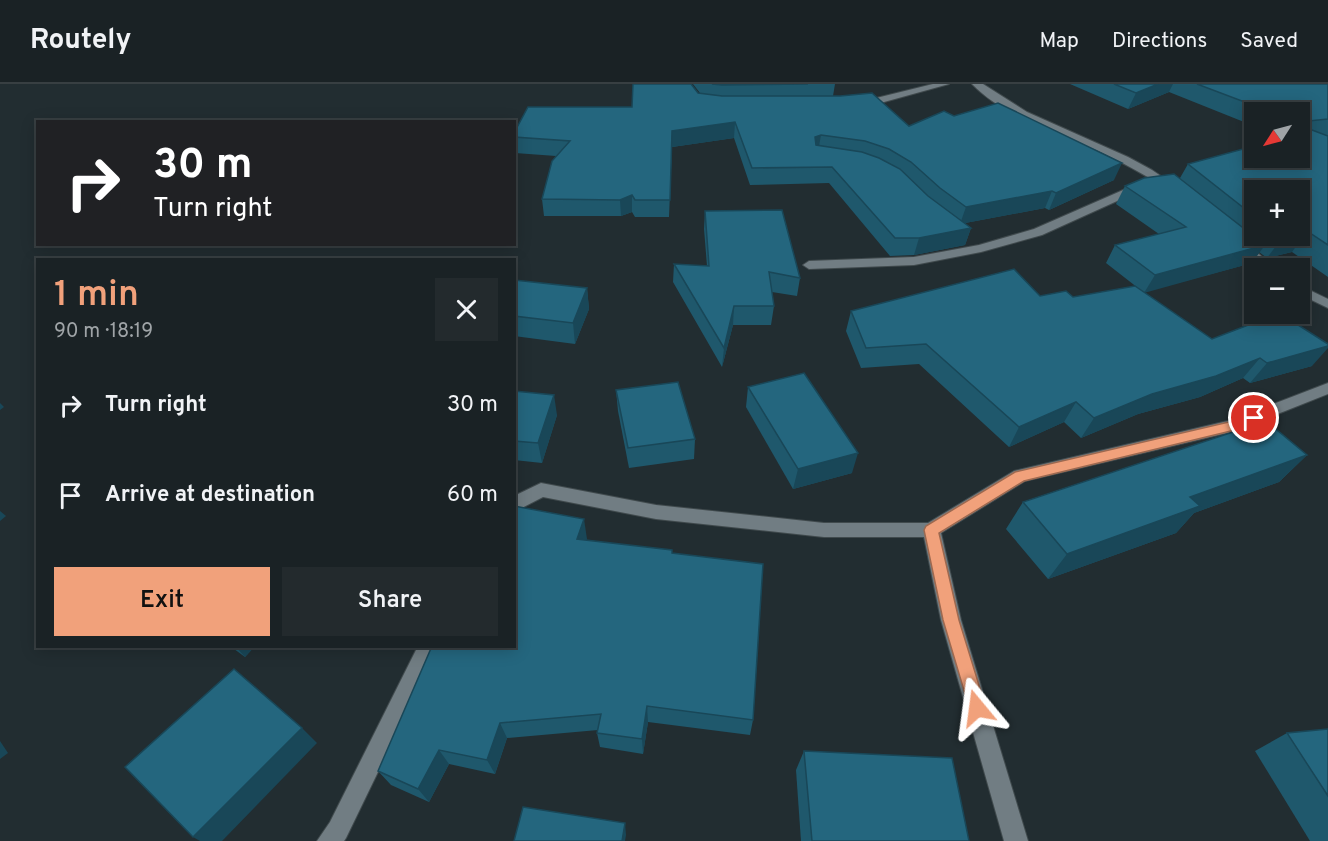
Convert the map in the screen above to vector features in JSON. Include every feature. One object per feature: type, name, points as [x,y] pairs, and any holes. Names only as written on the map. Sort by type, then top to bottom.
[{"type":"street","points":[[844,104],[867,104],[944,84]]},
{"type":"street","points":[[809,265],[914,261],[981,248],[1038,232],[1134,189],[1173,189],[1119,156],[998,101],[977,84]]},
{"type":"street","points":[[964,235],[981,248]]},
{"type":"street","points":[[1233,238],[1257,258]]},
{"type":"street","points":[[1310,295],[1328,304]]},
{"type":"street","points":[[516,504],[541,490],[656,512],[824,530],[931,530],[1020,476],[1235,425],[1328,388]]},
{"type":"street","points":[[931,530],[951,620],[1016,841]]},
{"type":"street","points":[[329,841],[338,830],[428,648]]},
{"type":"building","points":[[633,84],[691,84],[698,93],[722,96],[840,96],[872,93],[909,126],[944,111],[954,116],[998,103],[1122,163],[1056,193],[1052,191],[966,207],[911,162],[889,149],[865,141],[821,135],[815,137],[816,145],[862,152],[900,169],[928,196],[971,228],[919,238],[895,238],[832,167],[752,168],[735,122],[672,131],[670,200],[635,200],[632,195],[620,200],[542,199],[552,161],[570,141],[516,137],[516,129],[528,107],[632,107]]},
{"type":"building","points":[[712,84],[808,84],[722,85]]},
{"type":"building","points":[[1114,84],[1158,84],[1136,93]]},
{"type":"building","points":[[1197,84],[1328,84],[1328,119],[1310,121],[1310,102],[1245,102]]},
{"type":"building","points":[[1310,130],[1328,136],[1328,245],[1310,233],[1310,180],[1244,180],[1244,208],[1188,164],[1244,149],[1244,168],[1310,168]]},
{"type":"building","points":[[1174,174],[1244,229],[1244,246],[1261,246],[1155,275],[1115,245],[1186,227],[1125,186],[1144,178]]},
{"type":"building","points":[[782,210],[800,278],[769,272],[774,306],[734,306],[724,348],[674,264],[709,266],[705,211]]},
{"type":"building","points":[[1014,269],[1040,296],[1066,291],[1073,297],[1135,286],[1212,339],[1251,324],[1297,324],[1328,346],[1267,363],[1260,358],[1216,376],[1152,394],[1094,418],[1076,402],[1019,427],[926,344],[866,348],[851,311]]},
{"type":"building","points":[[516,280],[587,288],[573,323],[516,316]]},
{"type":"building","points":[[804,373],[858,453],[798,469],[748,387]]},
{"type":"building","points":[[678,382],[695,439],[628,448],[616,390]]},
{"type":"building","points":[[516,391],[554,395],[538,443],[516,441]]},
{"type":"building","points":[[1266,421],[1307,455],[1190,497],[1200,506],[1067,554],[1023,502]]},
{"type":"building","points":[[516,506],[584,519],[577,539],[763,564],[753,720],[647,706],[642,739],[597,733],[601,714],[500,723],[487,760],[439,750],[418,789],[378,771],[431,648],[516,648]]},
{"type":"building","points":[[234,669],[302,728],[193,837],[125,767]]},
{"type":"building","points":[[1328,729],[1328,796],[1287,733]]},
{"type":"building","points":[[804,751],[952,758],[969,841],[812,841]]},
{"type":"building","points":[[523,807],[625,823],[622,841],[514,841]]},
{"type":"route","points":[[977,708],[951,620],[931,530],[1020,476],[1235,425],[1254,418]]}]
